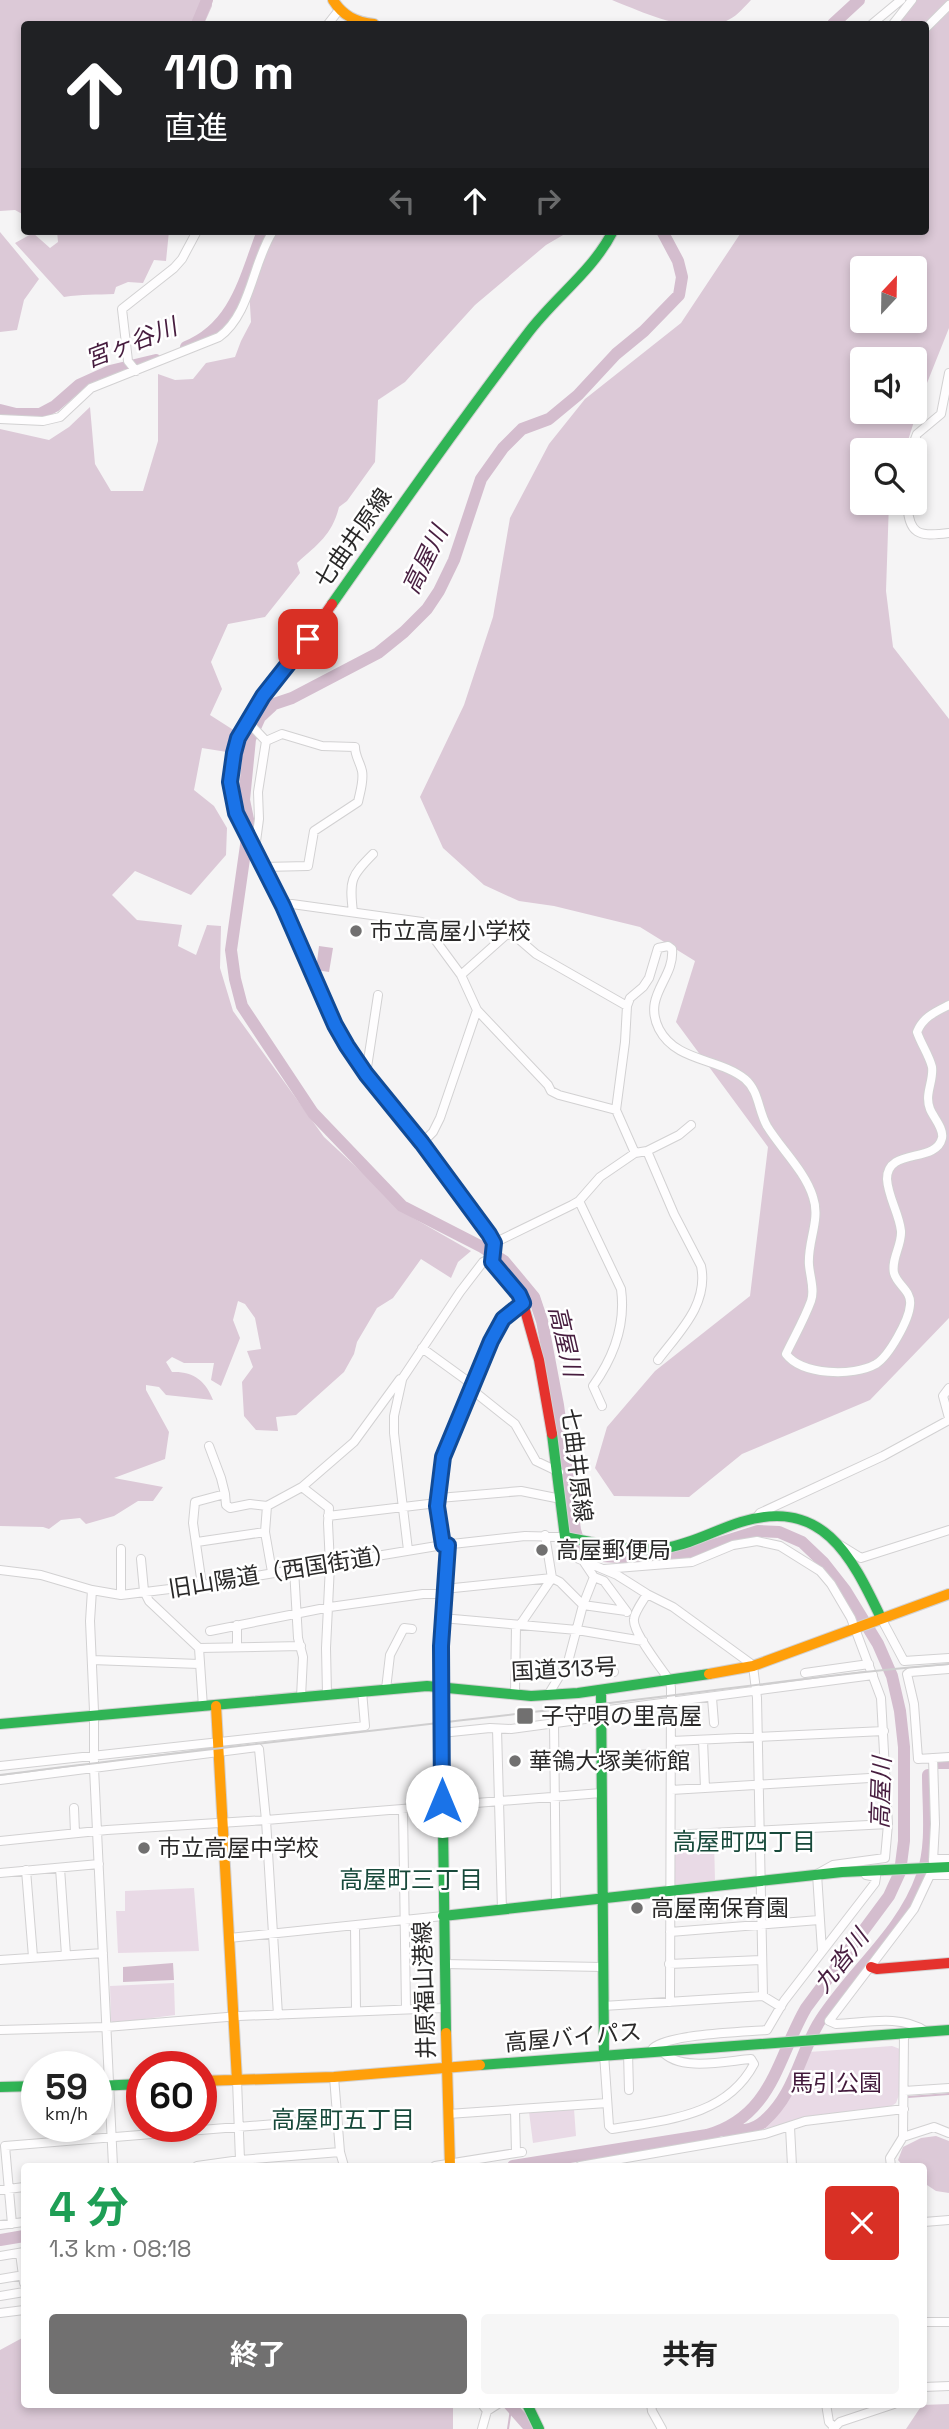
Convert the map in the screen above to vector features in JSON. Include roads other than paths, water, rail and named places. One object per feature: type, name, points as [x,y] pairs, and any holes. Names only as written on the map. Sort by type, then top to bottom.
[{"type":"main road","points":[[336,5],[354,21]]},
{"type":"main road","name":"七曲井原線","points":[[614,235],[518,346],[249,723],[234,753],[230,782],[236,813],[283,906],[335,1025],[366,1074],[422,1143],[493,1250],[495,1268],[519,1294],[541,1363],[567,1537],[635,1549],[663,1548],[684,1544],[757,1517],[797,1517],[821,1529],[840,1545],[854,1564],[879,1619]]},
{"type":"main road","name":"国道313号","points":[[0,1724],[386,1689],[441,1687],[515,1695],[548,1695],[670,1681],[753,1667],[949,1594]]},
{"type":"main road","name":"井原福山港線","points":[[441,1687],[449,2163]]},
{"type":"main road","points":[[601,1690],[604,2054]]},
{"type":"main road","points":[[216,1706],[237,2080]]},
{"type":"main road","points":[[443,1916],[817,1874],[949,1867]]},
{"type":"main road","points":[[871,1967],[877,1969],[949,1963]]},
{"type":"main road","name":"高屋バイパス","points":[[217,2081],[334,2077],[604,2054],[949,2030]]},
{"type":"main road","points":[[0,2087],[21,2086]]},
{"type":"main road","points":[[529,2408],[539,2429]]},
{"type":"street","points":[[876,21],[901,0]]},
{"type":"street","points":[[895,21],[912,0]]},
{"type":"street","points":[[929,25],[949,5]]},
{"type":"street","points":[[133,367],[122,309],[174,268],[195,235]]},
{"type":"street","points":[[0,419],[43,421],[60,417],[91,388],[133,367],[211,342],[227,331],[245,298],[257,262],[271,235]]},
{"type":"street","points":[[916,438],[941,414],[949,373]]},
{"type":"street","points":[[908,515],[908,522],[913,529],[923,535],[949,533]]},
{"type":"street","points":[[249,723],[264,739],[258,792],[259,819],[253,845]]},
{"type":"street","points":[[263,867],[307,866],[314,831],[358,802],[362,780],[362,768],[356,757],[355,747],[322,746],[282,734],[264,739]]},
{"type":"street","points":[[354,912],[351,896],[354,873],[373,854]]},
{"type":"street","points":[[283,906],[292,904],[422,922],[461,975],[477,1010],[551,1091],[616,1110]]},
{"type":"street","points":[[461,975],[507,934],[515,936],[537,954],[627,1006]]},
{"type":"street","points":[[635,1153],[616,1110],[622,1074],[627,1006],[630,998],[649,978],[658,948],[668,946],[672,954],[653,1006],[660,1032],[691,1057],[736,1072],[747,1080],[754,1089],[765,1123],[814,1198],[815,1228],[809,1262],[812,1298],[786,1354],[799,1366],[821,1371],[851,1370],[876,1364],[896,1340],[911,1302],[895,1277],[893,1267],[901,1232],[887,1177],[898,1160],[929,1151],[938,1145],[942,1137],[927,1096],[932,1067],[917,1032],[928,1017],[949,1005]]},
{"type":"street","points":[[366,1074],[378,995]]},
{"type":"street","points":[[422,1143],[433,1132],[440,1118],[477,1010]]},
{"type":"street","points":[[209,1446],[221,1478],[226,1505],[230,1508],[250,1504],[267,1506],[302,1487],[354,1442],[493,1250],[579,1200],[600,1177],[635,1153],[647,1151],[679,1135],[691,1125]]},
{"type":"street","points":[[647,1151],[674,1213],[698,1258],[703,1276],[697,1307],[658,1360]]},
{"type":"street","points":[[579,1200],[621,1290],[623,1302],[613,1351],[593,1386],[602,1406]]},
{"type":"street","points":[[441,1687],[446,1545],[438,1500],[443,1457],[491,1341],[503,1319],[523,1303]]},
{"type":"street","points":[[422,1349],[515,1424],[536,1461],[559,1472]]},
{"type":"street","points":[[402,1379],[394,1416],[394,1433],[408,1550]]},
{"type":"street","points":[[757,1517],[760,1513],[883,1456],[949,1419],[943,1396],[949,1388]]},
{"type":"street","points":[[302,1487],[328,1505],[330,1607],[326,1648],[327,1694]]},
{"type":"street","points":[[328,1516],[521,1491],[561,1499]]},
{"type":"street","points":[[202,1585],[193,1523],[193,1503],[225,1494]]},
{"type":"street","points":[[267,1506],[265,1532],[272,1572]]},
{"type":"street","points":[[840,1545],[861,1558],[949,1530]]},
{"type":"street","points":[[197,1542],[265,1532]]},
{"type":"street","points":[[515,1695],[518,1625],[552,1578],[545,1535]]},
{"type":"street","name":"旧山陽道（西国街道）","points":[[0,1570],[41,1575],[92,1590],[121,1595],[145,1594],[408,1550],[545,1535],[567,1537]]},
{"type":"street","points":[[567,1537],[575,1555],[584,1562],[594,1577],[604,1581],[634,1618]]},
{"type":"street","points":[[604,1569],[692,1562],[733,1545],[767,1542],[793,1553],[820,1572],[842,1602],[855,1628],[881,1698],[888,1824],[884,1858],[833,1865],[817,1874]]},
{"type":"street","points":[[121,1549],[121,1595]]},
{"type":"street","points":[[141,1559],[145,1594],[158,1610],[199,1648],[301,1646]]},
{"type":"street","points":[[584,1562],[604,1569],[690,1618],[753,1667],[758,1738],[763,1996]]},
{"type":"street","points":[[294,1569],[298,1637],[303,1657],[301,1697]]},
{"type":"street","points":[[548,1695],[568,1662],[583,1605],[594,1577]]},
{"type":"street","points":[[210,1631],[330,1607],[552,1578],[583,1605],[626,1611]]},
{"type":"street","points":[[92,1590],[90,1621],[94,1768],[107,2051]]},
{"type":"street","points":[[647,1594],[634,1623],[670,1681],[670,2001]]},
{"type":"street","points":[[442,1618],[577,1630],[643,1641]]},
{"type":"street","points":[[879,1619],[904,1661],[949,1658]]},
{"type":"street","points":[[237,1625],[237,1643]]},
{"type":"street","points":[[386,1689],[392,1650],[404,1628],[411,1629]]},
{"type":"street","points":[[199,1648],[203,1707]]},
{"type":"street","points":[[92,1660],[199,1664]]},
{"type":"street","points":[[912,1661],[907,1674],[914,1704],[918,1759],[949,1757]]},
{"type":"street","points":[[568,1662],[614,1672]]},
{"type":"street","points":[[805,1673],[869,1664]]},
{"type":"street","points":[[910,1672],[949,1669]]},
{"type":"street","points":[[441,1733],[511,1729],[671,1702],[873,1675]]},
{"type":"street","points":[[0,1780],[365,1726],[362,1691]]},
{"type":"street","points":[[712,1698],[714,1723]]},
{"type":"street","points":[[554,1722],[556,1904]]},
{"type":"street","points":[[498,1728],[502,1910]]},
{"type":"street","points":[[672,1741],[884,1731]]},
{"type":"street","points":[[703,1740],[705,1788]]},
{"type":"street","points":[[0,1766],[94,1755],[218,1746],[257,1746],[266,1820],[278,2014]]},
{"type":"street","points":[[600,1757],[671,1753]]},
{"type":"street","points":[[927,2032],[904,2021],[830,2023],[831,2017],[914,1909],[931,1867],[935,1824],[933,1758]]},
{"type":"street","points":[[671,1790],[886,1777]]},
{"type":"street","points":[[0,1841],[97,1831],[601,1793]]},
{"type":"street","points":[[74,1808],[75,1833]]},
{"type":"street","points":[[403,1809],[406,2009]]},
{"type":"street","points":[[671,1835],[888,1824]]},
{"type":"street","points":[[931,1867],[949,1859]]},
{"type":"street","points":[[0,1872],[99,1864]]},
{"type":"street","points":[[931,1867],[949,1875]]},
{"type":"street","points":[[60,1868],[66,1955]]},
{"type":"street","points":[[26,1870],[33,1957]]},
{"type":"street","points":[[817,1874],[822,1951]]},
{"type":"street","points":[[648,2052],[658,2044],[672,2040],[767,2030],[781,2007],[876,1879],[874,1875],[870,1875],[823,1879],[817,1874]]},
{"type":"street","points":[[229,1938],[443,1916]]},
{"type":"street","points":[[670,1932],[818,1920]]},
{"type":"street","points":[[355,1926],[356,2011]]},
{"type":"street","points":[[0,1959],[103,1953]]},
{"type":"street","points":[[669,1964],[761,1960]]},
{"type":"street","points":[[444,1964],[602,1967]]},
{"type":"street","points":[[603,2006],[763,1996],[781,2007]]},
{"type":"street","points":[[0,2030],[106,2027],[233,2016],[445,2008]]},
{"type":"street","points":[[891,2163],[890,2158],[903,2137],[904,2034]]},
{"type":"street","points":[[604,2054],[609,2126],[612,2129],[689,2116],[706,2109],[735,2090],[754,2064],[751,2059],[692,2064],[676,2062],[662,2051]]},
{"type":"street","points":[[628,2053],[629,2090]]},
{"type":"street","points":[[334,2077],[343,2163]]},
{"type":"street","points":[[237,2080],[240,2160]]},
{"type":"street","points":[[904,2091],[949,2088]]},
{"type":"street","points":[[448,2114],[607,2103]]},
{"type":"street","points":[[597,2163],[765,2134],[817,2119],[904,2109]]},
{"type":"street","points":[[460,2163],[519,2152],[515,2110]]},
{"type":"street","points":[[112,2138],[337,2119]]},
{"type":"street","points":[[790,2127],[792,2163]]},
{"type":"street","points":[[903,2137],[934,2127],[949,2133]]},
{"type":"street","points":[[12,2224],[5,2146],[58,2142]]},
{"type":"street","points":[[111,2142],[113,2163]]},
{"type":"street","points":[[218,2163],[240,2160],[280,2162],[340,2152]]},
{"type":"street","points":[[0,2190],[21,2187]]},
{"type":"street","points":[[927,2222],[949,2220]]},
{"type":"street","points":[[0,2225],[21,2222]]},
{"type":"street","points":[[0,2256],[21,2252]]},
{"type":"street","points":[[0,2278],[21,2275]]},
{"type":"street","points":[[0,2295],[21,2292]]},
{"type":"street","points":[[0,2313],[21,2310]]},
{"type":"street","points":[[927,2322],[949,2322]]},
{"type":"street","points":[[927,2387],[949,2386]]},
{"type":"street","points":[[482,2429],[485,2408]]},
{"type":"street","points":[[652,2408],[662,2429]]},
{"type":"street","points":[[826,2408],[828,2422],[834,2428],[839,2422],[882,2408]]},
{"type":"waterway","name":"高屋川","points":[[198,21],[207,0]]},
{"type":"waterway","points":[[836,21],[859,0]]},
{"type":"waterway","name":"宮ヶ谷川","points":[[186,347],[203,338],[228,314],[244,283],[262,235]]},
{"type":"waterway","name":"高屋川","points":[[532,2163],[707,2135],[729,2126],[760,2100],[806,2008],[889,1896],[900,1872],[904,1841],[904,1747],[892,1676],[878,1644],[845,1590],[823,1562],[802,1542],[779,1532],[758,1531],[685,1554],[636,1558],[602,1556],[590,1553],[580,1546],[575,1530],[558,1405],[542,1321],[534,1297],[504,1261],[402,1206],[313,1113],[242,1006],[231,950],[249,824],[244,800],[250,739],[260,717],[274,704],[292,698],[378,653],[427,609],[454,560],[481,479],[503,448],[522,429],[549,419],[578,395],[616,354],[644,331],[679,295],[682,277],[678,261],[664,235]]},
{"type":"waterway","name":"宮ヶ谷川","points":[[0,410],[16,414],[40,414],[55,406],[79,385],[110,371],[156,360]]},
{"type":"waterway","name":"九沓川","points":[[938,1763],[949,1763]]},
{"type":"waterway","name":"九沓川","points":[[724,2130],[750,2129],[774,2111],[789,2088],[818,2024],[888,1935],[913,1897],[928,1852],[928,1775]]},
{"type":"waterway","points":[[908,2097],[949,2094]]},
{"type":"waterway","name":"九沓川","points":[[750,2130],[765,2127]]},
{"type":"waterway","name":"高屋川","points":[[0,2240],[21,2236]]},
{"type":"waterway","points":[[513,2408],[531,2429]]},
{"type":"waterway","points":[[508,2429],[511,2409]]},
{"type":"railway","points":[[0,1775],[818,1677],[949,1664]]},
{"type":"place","name":"市立高屋小学校","points":[[356,931]]},
{"type":"place","name":"高屋郵便局","points":[[542,1550]]},
{"type":"place","name":"子守唄の里高屋","points":[[525,1716]]},
{"type":"place","name":"華鴒大塚美術館","points":[[515,1761]]},
{"type":"place","name":"市立高屋中学校","points":[[144,1848]]},
{"type":"place","name":"高屋南保育園","points":[[637,1908]]},
{"type":"district","name":"高屋町四丁目","points":[[744,1842]]},
{"type":"district","name":"高屋町三丁目","points":[[411,1880]]},
{"type":"district","name":"高屋町五丁目","points":[[343,2120]]},
{"type":"park label","name":"馬引公園","points":[[836,2083]]}]
